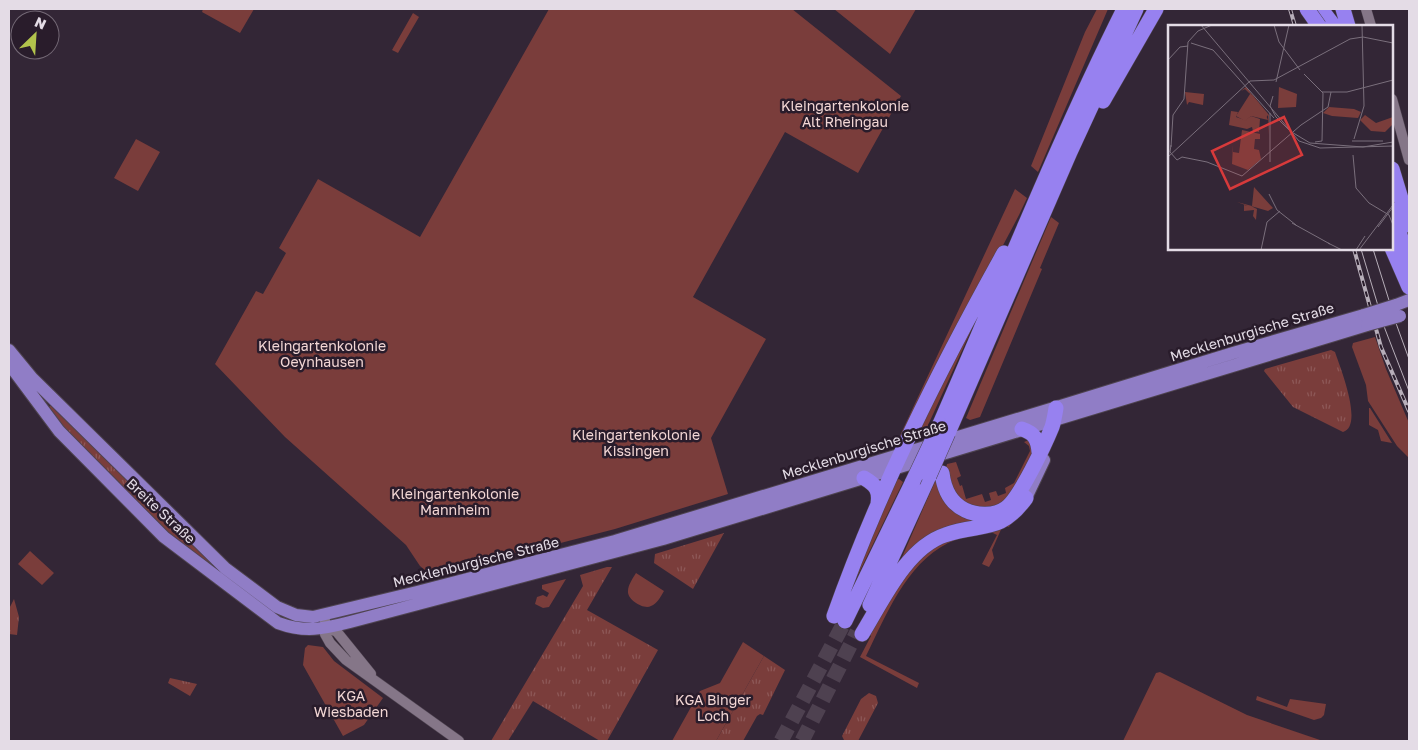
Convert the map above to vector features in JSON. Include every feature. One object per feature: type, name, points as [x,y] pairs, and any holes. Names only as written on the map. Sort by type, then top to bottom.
[{"type":"highway","points":[[1086,85],[1088,69],[1113,9]]},
{"type":"highway","points":[[1039,207],[1005,252],[933,386],[900,462],[878,504],[860,546],[839,618],[913,481],[948,426],[1053,174],[1086,85],[1124,9]]},
{"type":"highway","points":[[1053,174],[1070,152],[1136,9]]},
{"type":"highway","points":[[1070,152],[1080,146],[1110,88],[1156,9]]},
{"type":"highway","points":[[1307,9],[1318,25]]},
{"type":"highway","points":[[1314,9],[1319,25]]},
{"type":"highway","points":[[1321,9],[1333,25]]},
{"type":"highway","points":[[1343,9],[1348,25]]},
{"type":"highway","points":[[1393,172],[1409,225]]},
{"type":"highway","points":[[1393,213],[1409,263]]},
{"type":"highway","points":[[1023,229],[989,313],[948,426],[935,475],[860,633],[901,572],[921,550],[944,535],[988,527],[1002,522],[1013,515],[1026,498]]},
{"type":"highway","points":[[1393,250],[1409,287]]},
{"type":"highway","points":[[935,475],[947,494],[958,506],[974,513],[998,512],[1018,495],[1056,415]]},
{"type":"highway","points":[[1022,429],[1036,437],[1039,452]]},
{"type":"highway","points":[[864,478],[877,487],[879,492],[878,504]]},
{"type":"main road","name":"Mecklenburgische Straße","points":[[326,622],[663,539],[864,478],[900,462],[1056,415],[1233,352],[1402,311],[1409,300]]},
{"type":"main road","name":"Breite Straße","points":[[9,350],[32,378],[230,572],[266,600],[288,613],[326,622]]},
{"type":"main road","name":"Breite Straße","points":[[9,364],[59,432],[172,544],[278,623],[305,630],[326,622]]},
{"type":"main road","name":"Mecklenburgische Straße","points":[[326,622],[1022,429],[1056,415]]},
{"type":"main road","points":[[1026,498],[1061,424],[1056,415]]},
{"type":"street","points":[[1366,9],[1371,25]]},
{"type":"street","points":[[1393,103],[1409,160]]},
{"type":"street","points":[[326,622],[337,632],[376,680],[459,741]]},
{"type":"green space","points":[[203,9],[254,9],[240,33],[202,12]]},
{"type":"green space","points":[[549,9],[792,9],[901,96],[858,173],[785,132],[693,297],[766,339],[711,438],[728,494],[615,529],[432,576],[420,566],[406,545],[285,437],[215,364],[256,291],[263,294],[286,253],[279,248],[318,179],[420,237]]},
{"type":"green space","points":[[834,9],[916,9],[890,54]]},
{"type":"green space","points":[[1097,9],[1108,9],[1038,172],[1031,166],[1085,32]]},
{"type":"green space","points":[[413,13],[419,17],[398,53],[392,50]]},
{"type":"green space","points":[[136,139],[160,152],[138,191],[114,178]]},
{"type":"green space","points":[[1015,189],[1027,198],[899,442],[897,442]]},
{"type":"green space","points":[[1051,217],[1059,223],[1040,268],[1042,269],[980,417],[970,420],[966,418]]},
{"type":"green space","points":[[980,311],[924,434],[912,438]]},
{"type":"green space","points":[[1375,337],[1386,369],[1409,423],[1409,458],[1397,446],[1368,401],[1366,385],[1352,347],[1353,343]]},
{"type":"green space","points":[[1331,350],[1335,352],[1349,395],[1351,408],[1349,427],[1343,432],[1293,407],[1264,371],[1265,369]]},
{"type":"green space","points":[[53,403],[217,565],[212,570],[179,544],[71,439],[47,409]]},
{"type":"green space","points":[[1369,408],[1392,443],[1381,441],[1378,430],[1369,425]]},
{"type":"green space","points":[[1034,438],[1037,447],[1017,491],[994,509],[961,504],[945,472],[947,464],[956,462],[961,476],[957,478],[960,486],[962,485],[966,499],[982,494],[985,502],[991,500],[989,493],[996,491],[998,496],[1006,493],[1005,488],[1014,483],[1030,451],[1029,446],[1024,442]]},
{"type":"green space","points":[[899,479],[903,482],[843,606],[891,482]]},
{"type":"green space","points":[[936,479],[984,518],[899,564]]},
{"type":"green space","points":[[1013,519],[1009,527],[1003,525],[992,550],[994,558],[989,567],[982,564],[997,535],[989,531],[948,543],[920,564],[908,578],[889,608],[866,656],[919,683],[917,688],[860,657],[871,636],[867,633],[885,601],[932,544]]},
{"type":"green space","points":[[724,533],[693,589],[654,563],[655,554]]},
{"type":"green space","points":[[30,551],[54,573],[42,585],[18,564]]},
{"type":"green space","points":[[612,567],[587,610],[658,650],[607,741],[600,741],[533,701],[508,741],[491,741],[583,586],[580,575]]},
{"type":"green space","points":[[636,573],[664,591],[659,600],[653,605],[644,607],[630,598],[628,589]]},
{"type":"green space","points":[[566,579],[549,607],[543,608],[535,604],[537,597],[543,595],[547,597],[549,593],[542,589],[542,585]]},
{"type":"green space","points":[[14,599],[19,617],[17,635],[9,634],[9,609]]},
{"type":"green space","name":"KGA Binger Loch","points":[[743,642],[764,656],[716,741],[672,741],[700,691],[720,683]]},
{"type":"green space","name":"KGA Wiesbaden","points":[[308,645],[323,647],[334,661],[383,698],[364,725],[343,736],[303,665],[305,648]]},
{"type":"green space","points":[[764,656],[785,670],[763,715],[757,716],[743,741],[716,741]]},
{"type":"green space","points":[[1160,672],[1247,715],[1320,741],[1123,741],[1156,673]]},
{"type":"green space","points":[[170,678],[197,684],[190,696],[168,683]]},
{"type":"green space","points":[[869,693],[876,696],[878,703],[858,741],[844,740],[842,736],[861,699]]},
{"type":"green space","points":[[1257,696],[1287,707],[1290,699],[1326,704],[1324,715],[1314,720],[1256,700]]},
{"type":"tunnel","points":[[781,741],[845,621]]},
{"type":"tunnel","points":[[802,741],[857,632]]},
{"type":"tram line","points":[[1304,9],[1309,25]]},
{"type":"tram line","points":[[1361,250],[1385,329],[1409,391]]},
{"type":"tram line","points":[[1373,250],[1409,359]]},
{"type":"railway","points":[[1290,9],[1295,25]]},
{"type":"railway","points":[[1354,250],[1381,347],[1409,411]]},
{"type":"park label","name":"Kleingartenkolonie Alt Rheingau","points":[[845,114]]},
{"type":"park label","name":"Kleingartenkolonie Oeynhausen","points":[[322,354]]},
{"type":"park label","name":"Kleingartenkolonie Kissingen","points":[[636,444]]},
{"type":"park label","name":"Kleingartenkolonie Mannheim","points":[[455,502]]}]
